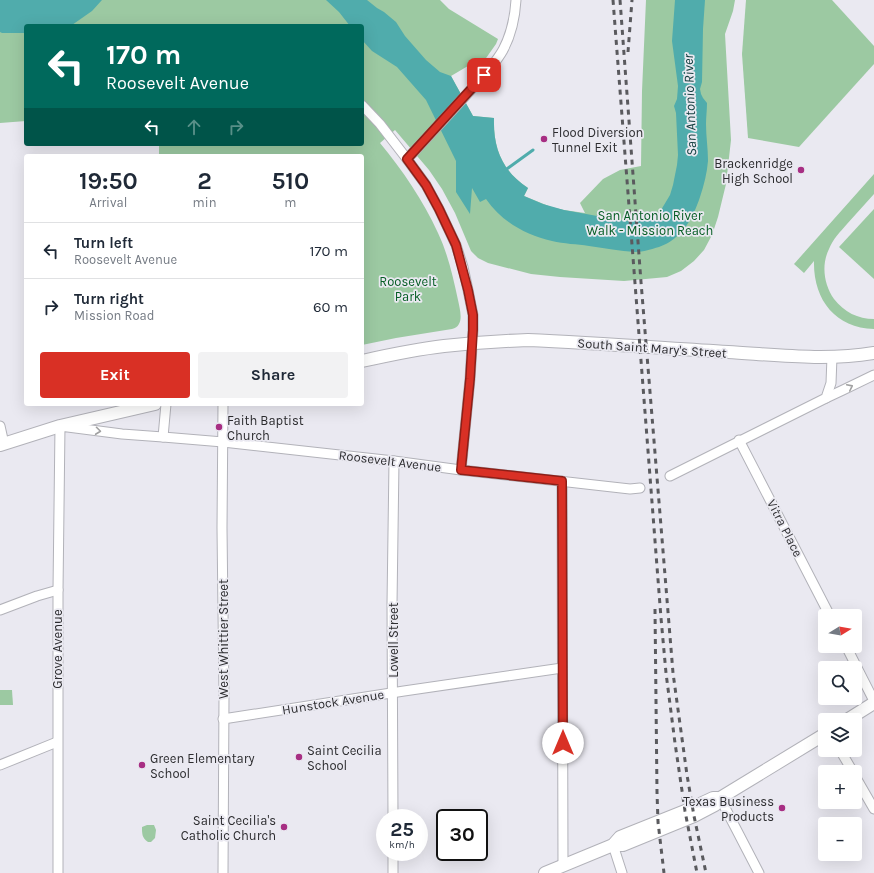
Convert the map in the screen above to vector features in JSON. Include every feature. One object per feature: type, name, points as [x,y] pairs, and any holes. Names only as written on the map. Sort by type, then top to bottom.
[{"type":"main road","name":"South Saint Mary's Street","points":[[472,343],[528,340],[784,356],[873,356]]},
{"type":"main road","points":[[364,361],[408,351],[472,343]]},
{"type":"main road","name":"Roosevelt Avenue","points":[[2,445],[60,426],[146,406]]},
{"type":"main road","points":[[858,713],[874,702]]},
{"type":"main road","points":[[545,873],[614,845],[623,846],[687,820],[714,805],[720,798],[818,738]]},
{"type":"street","points":[[407,159],[476,84],[502,51],[514,20],[516,0]]},
{"type":"street","points":[[364,107],[380,124],[426,185],[456,245],[473,315],[470,379],[461,470]]},
{"type":"street","points":[[826,398],[831,383],[832,357]]},
{"type":"street","points":[[670,476],[739,440],[874,375]]},
{"type":"street","points":[[163,437],[166,406]]},
{"type":"street","name":"West Whittier Street","points":[[223,406],[223,873]]},
{"type":"street","points":[[0,426],[2,445]]},
{"type":"street","name":"Roosevelt Avenue","points":[[60,426],[122,434],[223,442],[630,489],[640,488]]},
{"type":"street","name":"Grove Avenue","points":[[58,873],[57,742],[60,426]]},
{"type":"street","name":"Vitra Place","points":[[739,440],[826,609]]},
{"type":"street","name":"Lowell Street","points":[[393,809],[392,589],[394,461]]},
{"type":"street","points":[[562,481],[563,866]]},
{"type":"street","points":[[0,610],[36,596],[58,590]]},
{"type":"street","points":[[850,653],[874,702]]},
{"type":"street","name":"Hunstock Avenue","points":[[223,719],[393,692],[562,668]]},
{"type":"street","points":[[0,765],[57,742]]},
{"type":"street","points":[[862,788],[874,809]]},
{"type":"street","points":[[720,798],[759,873]]},
{"type":"street","points":[[614,845],[622,873]]},
{"type":"street","points":[[393,861],[393,873]]},
{"type":"green space","name":"San Antonio River Walk - Mission Reach","points":[[0,0],[440,0],[449,9],[498,39],[479,68],[473,63],[451,76],[473,116],[494,118],[497,149],[501,158],[512,174],[528,188],[524,196],[551,207],[585,213],[580,203],[603,179],[620,170],[641,166],[642,91],[646,0],[735,0],[725,34],[731,140],[726,184],[712,235],[704,250],[694,261],[681,271],[667,277],[624,281],[531,274],[488,263],[478,258],[471,251],[455,213],[442,189],[429,170],[395,130],[380,143],[412,186],[438,233],[445,249],[452,274],[461,317],[459,325],[452,329],[364,345],[364,154],[159,154],[159,146],[364,146],[364,24],[24,24],[24,121],[0,123]]},
{"type":"green space","points":[[746,0],[832,0],[874,46],[874,64],[799,147],[748,138],[742,54]]},
{"type":"green space","points":[[874,174],[874,194],[835,239],[827,255],[824,268],[828,288],[838,304],[852,314],[862,318],[874,319],[874,329],[848,323],[829,309],[817,288],[814,261],[804,273],[794,264]]},
{"type":"green space","points":[[874,209],[874,279],[839,247]]},
{"type":"green space","points":[[0,690],[12,690],[13,705],[0,705]]},
{"type":"green space","points":[[154,825],[156,830],[155,838],[151,842],[148,842],[145,839],[142,832],[142,827]]},
{"type":"water","points":[[0,0],[102,0],[92,11],[73,24],[24,24],[24,33],[0,32]]},
{"type":"water","name":"San Antonio River","points":[[326,0],[367,0],[396,22],[405,36],[426,60],[440,72],[451,76],[473,116],[494,118],[497,149],[501,158],[512,174],[528,188],[524,196],[543,204],[564,210],[625,221],[643,221],[652,219],[658,215],[670,195],[677,165],[676,113],[674,106],[677,99],[678,86],[672,41],[675,0],[705,0],[702,82],[700,89],[703,98],[707,103],[706,124],[708,161],[706,174],[697,205],[686,227],[674,239],[659,247],[641,252],[635,252],[561,243],[533,235],[507,221],[486,199],[480,202],[472,188],[470,214],[456,192],[456,161],[426,100],[397,67],[372,51],[364,42],[364,24],[348,24],[339,12]]},
{"type":"waterway","points":[[504,171],[533,150]]},
{"type":"railway","points":[[613,0],[666,673],[685,811],[697,873]]},
{"type":"railway","points":[[620,0],[641,282],[673,673],[687,775],[706,873]]},
{"type":"railway","points":[[628,52],[632,0]]},
{"type":"railway","points":[[655,609],[658,822],[664,873]]},
{"type":"place","name":"Flood Diversion Tunnel Exit","points":[[544,139]]},
{"type":"place","name":"Brackenridge High School","points":[[801,170]]},
{"type":"place","name":"Faith Baptist Church","points":[[219,427]]},
{"type":"place","name":"Saint Cecilia School","points":[[299,757]]},
{"type":"place","name":"Green Elementary School","points":[[142,765]]},
{"type":"place","name":"Texas Business Products","points":[[782,808]]},
{"type":"place","name":"Saint Cecilia's Catholic Church","points":[[284,827]]},
{"type":"route","points":[[484,75],[407,159],[426,185],[456,245],[463,267],[473,315],[470,379],[461,470],[562,481],[563,743]]},
{"type":"park label","name":"Roosevelt Park","points":[[408,288]]}]
